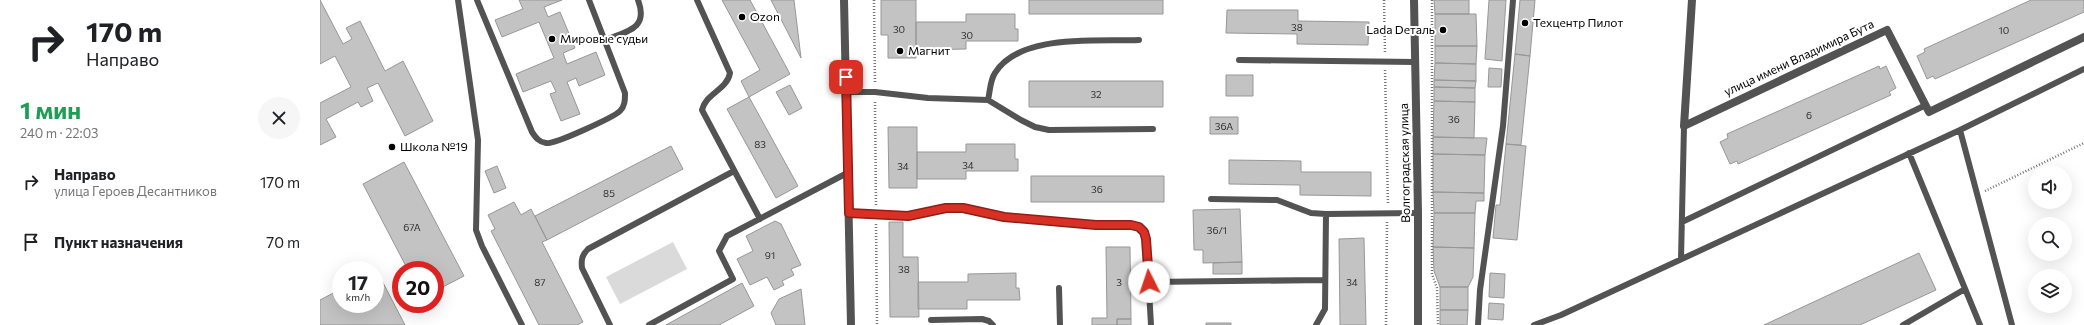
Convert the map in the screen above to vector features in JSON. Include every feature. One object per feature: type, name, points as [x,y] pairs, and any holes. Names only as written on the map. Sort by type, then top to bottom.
[{"type":"street","points":[[844,0],[849,172],[851,325]]},
{"type":"street","name":"Волгоградская улица","points":[[1414,0],[1418,213],[1418,325]]},
{"type":"street","points":[[1684,126],[1692,0]]},
{"type":"street","name":"улица имени Владимира Бута","points":[[1684,126],[1887,30],[1926,105]]},
{"type":"street","points":[[1926,105],[1930,112],[2084,37]]},
{"type":"lane","points":[[458,0],[478,140],[476,230],[482,246],[520,325]]},
{"type":"lane","points":[[477,0],[532,132],[538,141],[548,144],[560,141],[611,117],[620,112],[624,104],[625,93],[589,0]]},
{"type":"lane","points":[[605,40],[633,28],[639,23],[642,16],[638,0]]},
{"type":"lane","points":[[697,0],[730,73],[729,79],[708,98],[702,110],[760,219]]},
{"type":"lane","points":[[1478,325],[1480,290],[1503,126],[1513,0]]},
{"type":"lane","points":[[988,100],[994,74],[1002,64],[1016,53],[1030,47],[1046,43],[1139,40]]},
{"type":"lane","points":[[1239,60],[1415,62]]},
{"type":"lane","points":[[1534,325],[1561,315],[1960,130],[2084,69]]},
{"type":"lane","points":[[846,92],[875,92],[928,98],[988,100],[1021,120],[1036,127],[1048,130],[1153,129]]},
{"type":"lane","points":[[1682,222],[1926,105]]},
{"type":"lane","points":[[1681,259],[1684,126]]},
{"type":"lane","points":[[1960,130],[2012,325]]},
{"type":"lane","points":[[1909,153],[1980,325]]},
{"type":"lane","points":[[610,325],[582,268],[581,261],[583,254],[588,249],[734,171]]},
{"type":"lane","points":[[649,325],[733,279],[719,251],[727,236],[849,172]]},
{"type":"lane","points":[[1211,199],[1277,200],[1310,213],[1418,213]]},
{"type":"lane","points":[[849,213],[908,216],[946,208],[963,208],[1004,217],[1096,225],[1131,225],[1139,227],[1144,232],[1146,239],[1151,325]]},
{"type":"lane","points":[[1316,325],[1325,310],[1326,214]]},
{"type":"lane","points":[[1149,282],[1325,280]]},
{"type":"lane","points":[[1059,288],[1060,325]]},
{"type":"lane","points":[[1903,325],[1965,289]]},
{"type":"lane","points":[[931,320],[982,319],[989,321],[993,325]]},
{"type":"path","points":[[874,0],[878,325]]},
{"type":"path","points":[[1384,0],[1388,213],[1386,325]]},
{"type":"path","points":[[1432,0],[1432,274],[1437,288],[1438,325]]},
{"type":"path","points":[[1977,195],[2084,143]]},
{"type":"shaded area","points":[[673,242],[687,269],[620,304],[606,277]]},
{"type":"building","points":[[320,0],[343,44],[352,39],[346,28],[360,21],[385,71],[403,61],[433,121],[405,136],[378,83],[367,88],[373,101],[361,107],[358,102],[326,119],[336,137],[320,145],[320,103],[351,87],[335,56],[320,64]]},
{"type":"building","points":[[519,0],[562,0],[544,7],[548,17],[560,12],[575,48],[563,53],[567,64],[596,52],[605,75],[579,86],[576,78],[567,82],[580,114],[561,121],[550,94],[556,92],[551,81],[523,92],[516,74],[554,58],[539,22],[502,37],[495,20],[523,9]]},
{"type":"building","points":[[722,0],[750,0],[790,74],[749,97],[741,81],[760,70]]},
{"type":"building","points":[[771,0],[794,0],[801,58]]},
{"type":"building","points":[[881,0],[916,0],[916,58],[888,58],[888,35],[881,35]]},
{"type":"building","points":[[1029,0],[1163,0],[1163,14],[1029,14]]},
{"type":"building","points":[[1434,0],[1469,0],[1469,14],[1435,14]]},
{"type":"building","points":[[1489,0],[1506,0],[1502,61],[1485,59]]},
{"type":"building","points":[[1520,0],[1535,0],[1530,56],[1515,54]]},
{"type":"building","points":[[2031,0],[2084,0],[2084,12],[1935,79],[1933,76],[1927,79],[1917,56],[1925,52],[1924,49]]},
{"type":"building","points":[[1227,10],[1298,10],[1298,21],[1369,22],[1368,45],[1297,44],[1297,34],[1226,33]]},
{"type":"building","points":[[966,14],[1015,14],[1015,29],[1018,29],[1018,41],[966,41],[966,49],[916,50],[916,22],[966,22]]},
{"type":"building","points":[[1435,14],[1476,14],[1477,46],[1435,46]]},
{"type":"building","points":[[1435,46],[1477,46],[1476,64],[1435,63]]},
{"type":"building","points":[[1515,54],[1530,56],[1521,145],[1506,144]]},
{"type":"building","points":[[1435,63],[1476,64],[1476,81],[1434,80]]},
{"type":"building","points":[[1879,66],[1880,69],[1886,66],[1896,88],[1889,92],[1891,95],[1738,164],[1737,161],[1730,164],[1720,142],[1728,138],[1727,134]]},
{"type":"building","points":[[1489,68],[1502,69],[1501,87],[1488,87]]},
{"type":"building","points":[[1226,75],[1253,75],[1253,96],[1226,96]]},
{"type":"building","points":[[1434,80],[1476,81],[1475,88],[1434,87]]},
{"type":"building","points":[[1029,81],[1163,81],[1163,107],[1029,107]]},
{"type":"building","points":[[790,85],[802,108],[789,115],[776,92]]},
{"type":"building","points":[[1434,87],[1475,88],[1475,102],[1434,101]]},
{"type":"building","points":[[749,97],[798,186],[776,198],[727,109]]},
{"type":"building","points":[[1434,101],[1475,102],[1474,138],[1433,137]]},
{"type":"building","points":[[1210,117],[1238,117],[1238,134],[1210,134]]},
{"type":"building","points":[[888,127],[917,127],[917,188],[889,188]]},
{"type":"building","points":[[1433,137],[1487,138],[1485,155],[1433,154]]},
{"type":"building","points":[[966,144],[1015,144],[1015,159],[1018,159],[1018,171],[966,171],[966,179],[917,179],[917,152],[966,152]]},
{"type":"building","points":[[1506,144],[1526,146],[1517,240],[1493,238],[1496,205],[1500,205]]},
{"type":"building","points":[[671,146],[683,169],[547,240],[535,216]]},
{"type":"building","points":[[1433,154],[1485,155],[1484,193],[1433,192]]},
{"type":"building","points":[[1229,160],[1301,161],[1301,172],[1371,172],[1371,196],[1300,195],[1300,185],[1229,184]]},
{"type":"building","points":[[404,162],[464,276],[444,286],[444,261],[403,261],[363,184]]},
{"type":"building","points":[[497,166],[506,188],[494,193],[485,171]]},
{"type":"building","points":[[1031,176],[1164,176],[1164,202],[1031,202]]},
{"type":"building","points":[[1433,192],[1484,193],[1484,201],[1476,201],[1475,213],[1434,213]]},
{"type":"building","points":[[514,202],[521,215],[531,209],[547,240],[542,242],[583,322],[577,325],[539,325],[491,231],[495,229],[488,215]]},
{"type":"building","points":[[1240,209],[1242,262],[1203,263],[1203,250],[1194,250],[1193,210]]},
{"type":"building","points":[[1434,213],[1475,213],[1474,248],[1433,247]]},
{"type":"building","points":[[775,221],[781,224],[801,265],[791,269],[794,275],[782,281],[784,285],[774,290],[767,277],[750,285],[737,259],[753,251],[746,236]]},
{"type":"building","points":[[889,222],[903,222],[903,257],[918,257],[919,317],[890,317]]},
{"type":"building","points":[[1364,238],[1366,325],[1340,325],[1339,239]]},
{"type":"building","points":[[1106,247],[1130,247],[1131,319],[1117,319],[1117,325],[1092,325],[1092,318],[1107,318]]},
{"type":"building","points":[[1433,247],[1474,248],[1473,277],[1468,287],[1440,287],[1434,271]]},
{"type":"building","points":[[1919,253],[1936,290],[1860,325],[1764,325]]},
{"type":"building","points":[[1242,262],[1242,274],[1213,274],[1213,263]]},
{"type":"building","points":[[1016,273],[1016,288],[1019,288],[1020,300],[967,300],[967,309],[918,309],[918,282],[968,282],[968,274]]},
{"type":"building","points":[[1490,273],[1505,274],[1504,298],[1489,297]]},
{"type":"building","points":[[742,283],[754,306],[719,325],[666,325]]},
{"type":"building","points":[[384,284],[392,300],[392,313],[399,313],[405,325],[320,325],[320,300],[332,294],[332,313],[384,313]]},
{"type":"building","points":[[1440,287],[1468,287],[1468,310],[1440,310]]},
{"type":"building","points":[[801,289],[805,325],[776,325],[771,313],[779,299]]},
{"type":"building","points":[[1489,303],[1504,304],[1503,320],[1488,319]]},
{"type":"building","points":[[1440,310],[1468,310],[1467,325],[1440,325]]},
{"type":"building","points":[[1117,319],[1131,319],[1131,325],[1117,325]]},
{"type":"building","points":[[1206,323],[1231,323],[1231,325],[1206,325]]},
{"type":"place","name":"Ozon","points":[[742,17]]},
{"type":"place","name":"Техцентр Пилот","points":[[1525,23]]},
{"type":"place","name":"Lada Dеталь","points":[[1443,30]]},
{"type":"place","name":"Мировые судьи","points":[[552,39]]},
{"type":"place","name":"Магнит","points":[[900,51]]},
{"type":"place","name":"Школа №19","points":[[392,147]]},
{"type":"route","points":[[846,77],[849,213],[908,216],[922,214],[932,210],[963,208],[1004,217],[1096,225],[1131,225],[1139,227],[1144,232],[1146,239],[1149,282]]}]
